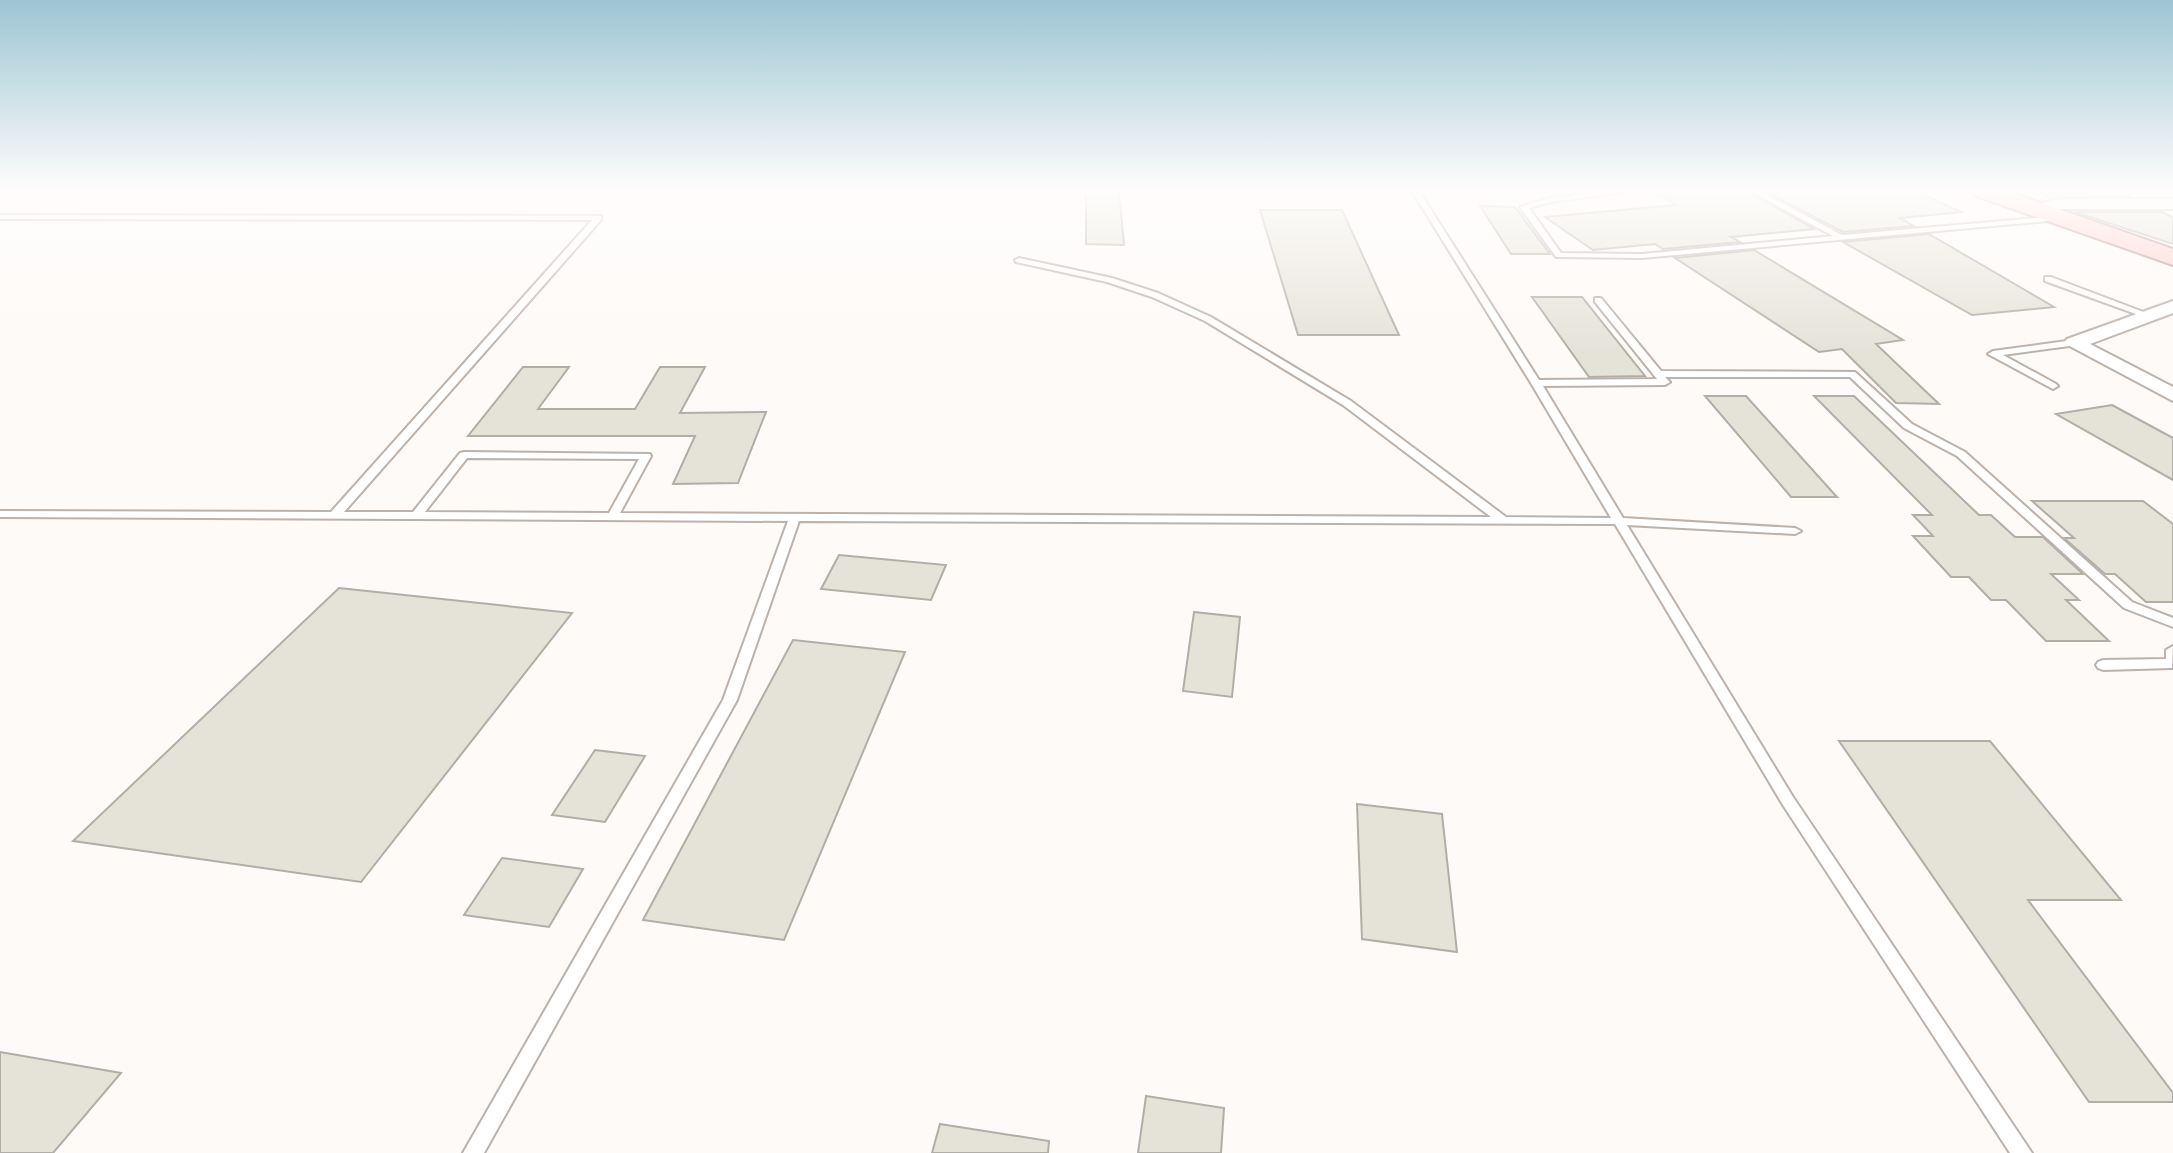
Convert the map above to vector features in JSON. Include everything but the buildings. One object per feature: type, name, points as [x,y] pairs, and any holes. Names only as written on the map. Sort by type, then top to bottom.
[{"type":"highway","points":[[2137,245],[2173,257]]},
{"type":"street","points":[[2074,343],[2173,307]]},
{"type":"street","points":[[2074,343],[2173,395]]},
{"type":"lane","points":[[335,515],[574,245]]},
{"type":"lane","points":[[1449,245],[1536,383],[1788,801],[2022,1153]]},
{"type":"lane","points":[[1552,245],[1559,255],[1642,256],[1757,245]]},
{"type":"lane","points":[[1019,260],[1109,280],[1155,295],[1208,319],[1347,403],[1504,521]]},
{"type":"lane","points":[[2048,279],[2150,316]]},
{"type":"lane","points":[[1536,383],[1665,382],[1598,300]]},
{"type":"lane","points":[[2053,386],[1993,354],[2074,343]]},
{"type":"lane","points":[[1658,374],[1852,373],[1908,426],[1961,454],[2129,605],[2173,623]]},
{"type":"lane","points":[[417,515],[464,455],[646,456],[612,516]]},
{"type":"lane","points":[[0,514],[1620,521],[1794,531]]},
{"type":"lane","points":[[473,1153],[730,700],[795,517]]},
{"type":"lane","points":[[2103,665],[2172,663],[2173,650]]}]
